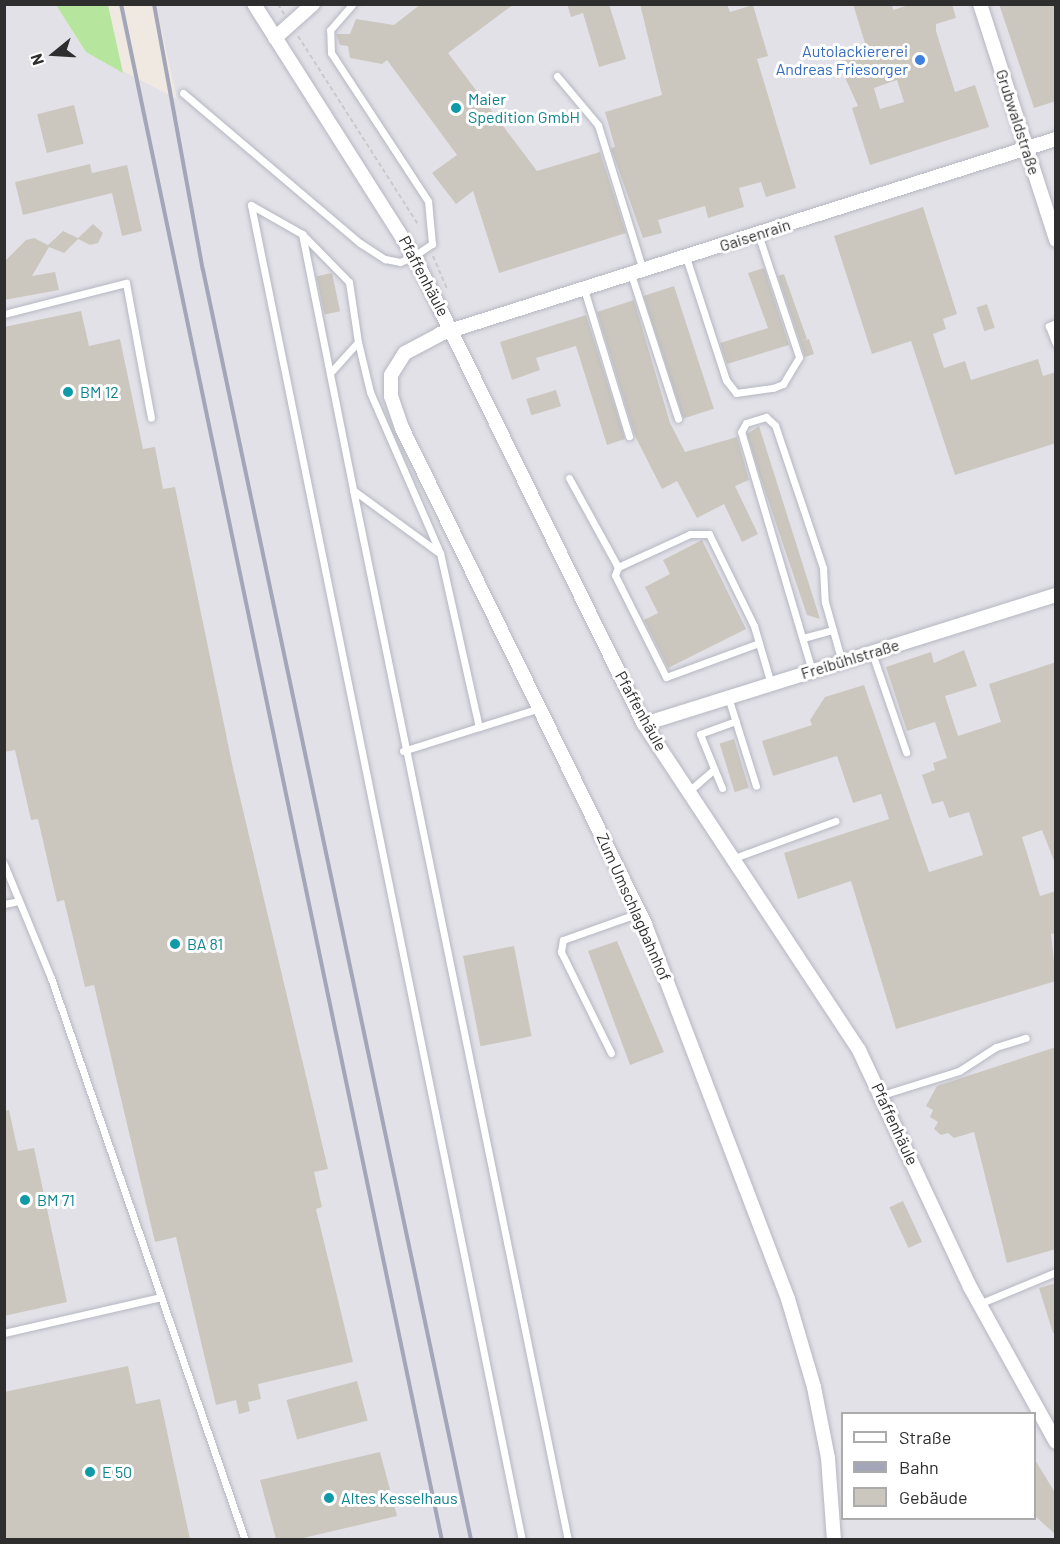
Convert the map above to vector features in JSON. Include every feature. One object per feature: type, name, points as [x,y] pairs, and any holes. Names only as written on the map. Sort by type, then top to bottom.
[{"type":"street","name":"Pfaffenhäule","points":[[254,4],[414,256],[454,331],[644,724],[859,1050],[979,1304],[1036,1412]]},
{"type":"street","points":[[275,38],[313,4]]},
{"type":"street","name":"Grubwaldstraße","points":[[980,4],[1056,240]]},
{"type":"street","name":"Gaisenrain","points":[[454,331],[1056,139]]},
{"type":"street","name":"Zum Umschlagbahnhof","points":[[454,331],[418,343],[405,353],[391,375],[391,396],[402,428],[542,707],[639,913],[788,1299],[814,1388],[828,1458],[834,1539]]},
{"type":"street","name":"Freibühlstraße","points":[[644,724],[1056,595]]},
{"type":"street","name":"Pfaffenhäule","points":[[1036,1412],[1056,1442]]},
{"type":"street","points":[[1041,1422],[1056,1418]]},
{"type":"lane","points":[[183,93],[360,243],[385,259],[400,262],[414,256],[429,246],[434,234],[428,201],[331,53],[330,30],[353,4]]},
{"type":"lane","points":[[557,76],[598,125],[678,419]]},
{"type":"lane","points":[[479,727],[440,553],[370,392],[358,342],[349,282],[302,234],[250,205],[522,1539]]},
{"type":"lane","points":[[302,234],[403,751],[568,1539]]},
{"type":"lane","points":[[686,257],[726,380],[736,393],[773,388],[783,384],[799,357],[758,234]]},
{"type":"lane","points":[[4,314],[126,283],[151,418]]},
{"type":"lane","points":[[584,289],[629,436]]},
{"type":"lane","points":[[1056,323],[1049,326],[1056,344]]},
{"type":"lane","points":[[330,373],[358,342]]},
{"type":"lane","points":[[812,671],[741,432],[743,424],[763,418],[775,425],[792,471],[823,568],[833,630],[842,662]]},
{"type":"lane","points":[[569,477],[618,567]]},
{"type":"lane","points":[[352,490],[440,553]]},
{"type":"lane","points":[[759,643],[666,677],[615,574],[618,567],[690,534],[709,534],[759,643],[771,684]]},
{"type":"lane","points":[[803,638],[833,630]]},
{"type":"lane","points":[[872,652],[906,752]]},
{"type":"lane","points":[[728,698],[756,786]]},
{"type":"lane","points":[[403,751],[542,707]]},
{"type":"lane","points":[[722,788],[700,734],[736,721]]},
{"type":"lane","points":[[689,791],[714,769]]},
{"type":"lane","points":[[734,858],[835,821]]},
{"type":"lane","points":[[4,864],[51,978],[245,1539]]},
{"type":"lane","points":[[4,904],[19,901]]},
{"type":"lane","points":[[611,1053],[561,952],[563,940],[639,913]]},
{"type":"lane","points":[[882,1095],[959,1071],[996,1047],[1026,1038]]},
{"type":"lane","points":[[979,1304],[1056,1272]]},
{"type":"lane","points":[[4,1333],[161,1297]]},
{"type":"path","points":[[278,4],[407,201],[448,293]]},
{"type":"shaded area","points":[[5,5],[56,5],[86,52],[177,99],[156,5],[1055,5],[1055,1539],[5,1540]]},
{"type":"green space","points":[[56,5],[108,5],[123,73],[86,52]]},
{"type":"building","name":"Maier Spedition GmbH","points":[[421,4],[514,4],[448,53],[537,171],[600,152],[626,233],[499,273],[473,191],[456,204],[432,173],[457,155],[387,60],[382,64],[350,58],[348,46],[340,45],[336,34],[350,34],[356,19],[394,25]]},
{"type":"building","points":[[567,4],[609,4],[626,59],[599,67],[583,13],[571,17]]},
{"type":"building","points":[[640,4],[727,4],[730,12],[753,5],[768,56],[757,59],[796,188],[766,197],[761,182],[739,188],[744,207],[708,218],[705,206],[658,220],[662,233],[643,238],[611,148],[615,147],[605,112],[662,95]]},
{"type":"building","points":[[853,4],[892,4],[893,10],[912,4],[952,4],[956,18],[936,24],[936,31],[955,92],[975,85],[989,127],[870,165],[852,108],[858,106],[838,62],[868,53]],"holes":[[[897,80],[904,102],[880,109],[874,88]]]},
{"type":"building","points":[[999,4],[1056,4],[1056,101],[1034,108]]},
{"type":"building","points":[[74,105],[84,144],[47,153],[37,114]]},
{"type":"building","points":[[90,164],[92,173],[127,165],[142,231],[122,236],[112,193],[23,215],[15,182]]},
{"type":"building","points":[[923,207],[957,314],[943,319],[946,329],[933,334],[944,368],[965,361],[971,380],[1038,359],[1043,376],[1056,372],[1056,443],[955,475],[911,341],[872,354],[834,236]]},
{"type":"building","points":[[93,224],[103,233],[98,243],[90,245],[78,239],[64,253],[49,247],[32,276],[55,272],[59,290],[4,300],[4,262],[26,240],[34,238],[48,245],[63,231],[78,238]]},
{"type":"building","points":[[764,268],[789,345],[727,364],[720,343],[768,328],[748,273]]},
{"type":"building","points":[[332,273],[340,311],[324,314],[316,276]]},
{"type":"building","points":[[784,274],[807,339],[800,341],[809,339],[814,354],[805,357],[778,276]]},
{"type":"building","points":[[674,286],[714,409],[683,419],[644,296]]},
{"type":"building","points":[[634,300],[670,423],[685,452],[737,437],[749,480],[735,486],[758,534],[742,542],[724,504],[697,518],[677,481],[662,489],[635,436],[597,312]]},
{"type":"building","points":[[987,304],[995,328],[984,331],[977,307]]},
{"type":"building","name":"BA 81","points":[[81,311],[89,346],[120,339],[143,449],[155,447],[163,489],[175,487],[233,768],[328,1169],[314,1172],[322,1207],[316,1209],[353,1362],[258,1384],[261,1399],[248,1402],[250,1411],[239,1414],[236,1400],[216,1405],[176,1237],[155,1242],[94,985],[85,987],[64,900],[57,902],[38,819],[31,820],[15,750],[4,752],[4,327]]},
{"type":"building","points":[[586,315],[625,439],[607,445],[576,346],[536,358],[540,370],[512,380],[500,342]]},
{"type":"building","points":[[556,390],[561,406],[531,415],[526,399]]},
{"type":"building","points":[[759,426],[820,619],[807,615],[760,476],[747,434]]},
{"type":"building","points":[[702,540],[746,629],[668,668],[644,620],[658,613],[645,587],[670,574],[663,560]]},
{"type":"building","points":[[964,650],[977,686],[945,696],[958,736],[1001,722],[989,684],[1056,662],[1056,866],[1042,830],[1022,837],[1040,896],[1056,891],[1056,933],[1051,934],[1056,981],[896,1029],[851,881],[798,899],[784,853],[889,819],[881,794],[853,803],[837,756],[773,776],[762,741],[812,725],[810,720],[825,697],[864,685],[929,872],[983,855],[969,812],[949,818],[943,801],[932,804],[922,775],[935,770],[933,763],[947,758],[935,722],[907,731],[886,667],[931,652],[934,663]]},
{"type":"building","points":[[734,739],[749,788],[735,792],[720,743]]},
{"type":"building","points":[[617,941],[664,1052],[630,1065],[588,951]]},
{"type":"building","points":[[514,946],[532,1036],[481,1046],[463,956]]},
{"type":"building","points":[[1056,1047],[1056,1249],[1007,1263],[974,1132],[954,1138],[948,1133],[941,1135],[934,1129],[938,1122],[930,1117],[933,1110],[926,1106],[937,1086]]},
{"type":"building","name":"BM 71","points":[[9,1110],[18,1151],[34,1148],[67,1302],[4,1316],[4,1111]]},
{"type":"building","points":[[903,1201],[922,1242],[908,1248],[889,1207]]},
{"type":"building","points":[[1056,1283],[1056,1333],[1053,1333],[1039,1288]]},
{"type":"building","name":"E 50","points":[[128,1366],[136,1404],[160,1399],[190,1539],[4,1539],[4,1392]]},
{"type":"building","points":[[357,1381],[368,1421],[297,1439],[286,1400]]},
{"type":"building","name":"Altes Kesselhaus","points":[[380,1452],[397,1516],[299,1539],[276,1539],[260,1480]]},
{"type":"building","points":[[1036,1462],[1056,1494],[1056,1535],[1036,1517]]},
{"type":"railway","points":[[121,4],[442,1540]]},
{"type":"railway","points":[[154,4],[203,270],[471,1540]]},
{"type":"place","name":"Autolackiererei Andreas Friesorger","points":[[920,60]]},
{"type":"place","name":"Maier Spedition GmbH","points":[[456,108]]},
{"type":"place","name":"BM 12","points":[[68,392]]},
{"type":"place","name":"BA 81","points":[[175,944]]},
{"type":"place","name":"BM 71","points":[[25,1200]]},
{"type":"place","name":"E 50","points":[[90,1472]]},
{"type":"place","name":"Altes Kesselhaus","points":[[329,1498]]}]
